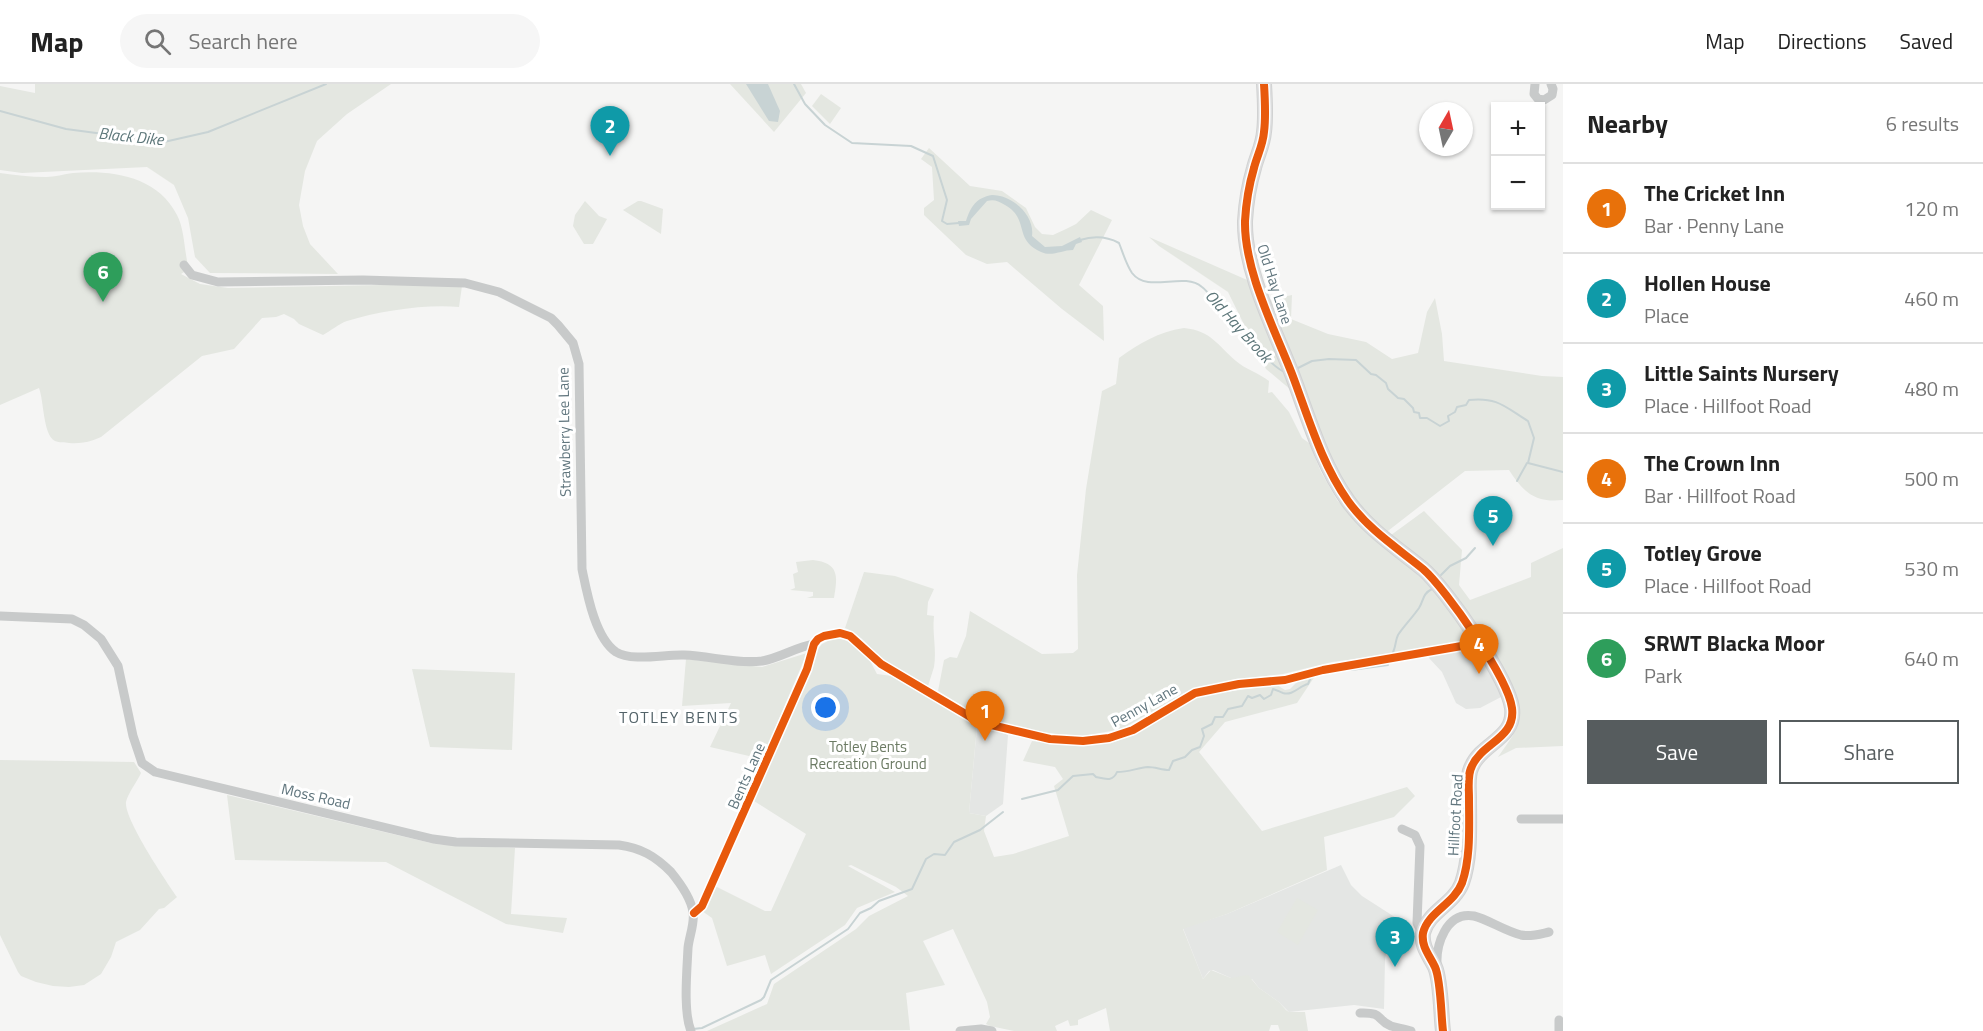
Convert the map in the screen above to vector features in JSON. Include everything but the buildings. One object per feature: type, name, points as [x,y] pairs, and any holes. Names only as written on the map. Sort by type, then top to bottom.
[{"type":"street","name":"Old Hay Lane","points":[[1264,84],[1264,134],[1254,167],[1246,211],[1246,237],[1253,272],[1308,417]]},
{"type":"street","points":[[1535,84],[1534,94],[1541,100],[1550,98],[1553,85]]},
{"type":"street","name":"Strawberry Lee Lane","points":[[184,265],[199,278],[218,282],[363,280],[465,283],[499,292],[551,318],[573,344],[579,364],[582,569],[586,592],[599,629],[611,648],[623,655],[638,657],[685,655],[748,662],[782,656],[814,644]]},
{"type":"street","name":"Hillfoot Road","points":[[1308,417],[1327,464],[1347,500],[1368,526],[1425,571],[1458,611],[1500,679],[1511,704],[1511,722],[1508,731],[1476,758],[1472,765],[1469,782],[1467,858],[1461,883],[1453,898],[1429,920],[1423,935]]},
{"type":"street","name":"Moss Road","points":[[0,616],[72,619],[84,625],[101,639],[118,666],[133,736],[142,763],[155,772],[433,839],[456,842],[632,847],[650,854],[676,878],[694,913]]},
{"type":"street","name":"Penny Lane","points":[[814,644],[818,639],[833,633],[846,634],[855,639],[881,664],[979,722],[1050,739],[1083,741],[1109,738],[1133,730],[1195,693],[1239,684],[1285,680],[1323,670],[1479,643]]},
{"type":"street","name":"Bents Lane","points":[[694,913],[702,906],[750,801],[807,669],[814,644]]},
{"type":"street","points":[[1521,819],[1563,819]]},
{"type":"street","points":[[1402,829],[1415,835],[1420,846],[1417,923],[1423,935],[1426,952],[1437,970]]},
{"type":"street","points":[[690,1028],[687,1015],[688,948],[694,913]]},
{"type":"street","points":[[1443,1031],[1436,955],[1442,934],[1451,924],[1465,917],[1476,917],[1522,935],[1549,932]]},
{"type":"street","points":[[1360,1013],[1380,1016],[1391,1026],[1412,1031]]},
{"type":"street","points":[[1559,1031],[1560,1020]]},
{"type":"street","points":[[960,1031],[981,1029],[992,1031]]},
{"type":"shaded area","points":[[746,84],[768,84],[780,111],[778,122],[769,121]]},
{"type":"shaded area","points":[[992,195],[1007,198],[1021,208],[1030,221],[1032,236],[1045,247],[1062,246],[1080,237],[1082,242],[1076,244],[1073,250],[1053,254],[1041,252],[1027,242],[1013,211],[994,200],[987,201],[971,219],[969,225],[959,226],[958,221],[966,221],[975,203]]},
{"type":"shaded area","points":[[1478,647],[1503,696],[1480,708],[1466,709],[1456,703],[1442,672],[1429,658],[1430,655]]},
{"type":"shaded area","points":[[977,727],[991,728],[1008,735],[1003,804],[986,816],[969,813]]},
{"type":"shaded area","points":[[1341,865],[1351,885],[1362,896],[1401,921],[1388,942],[1385,959],[1384,1009],[1354,1005],[1289,1012],[1259,988],[1252,979],[1231,978],[1213,970],[1209,971],[1203,979],[1183,928],[1227,914]]},
{"type":"green space","points":[[35,84],[391,84],[347,114],[317,141],[305,171],[299,205],[303,226],[310,244],[338,274],[210,273],[195,257],[188,218],[174,185],[147,167],[22,173],[0,170],[0,86],[35,93]]},
{"type":"green space","points":[[730,84],[801,84],[806,93],[774,132]]},
{"type":"green space","points":[[821,94],[841,108],[830,124],[812,106]]},
{"type":"green space","points":[[929,148],[970,186],[1002,191],[1026,208],[1035,227],[1042,234],[1053,235],[1066,229],[1076,224],[1091,210],[1112,220],[1079,285],[1103,306],[1104,341],[1007,262],[987,264],[966,255],[924,215],[924,208],[934,200],[932,167],[921,159]]},
{"type":"green space","points":[[0,173],[53,177],[73,173],[103,173],[132,178],[146,184],[168,202],[177,215],[182,227],[189,269],[181,274],[200,284],[228,288],[432,284],[462,286],[459,307],[417,307],[374,314],[344,322],[323,335],[284,314],[262,318],[234,349],[202,356],[101,437],[81,443],[57,442],[48,432],[39,388],[0,405]]},
{"type":"green space","points":[[585,201],[599,216],[607,219],[593,244],[584,244],[573,226],[575,215]]},
{"type":"green space","points":[[638,201],[663,209],[661,234],[623,210]]},
{"type":"green space","points":[[1149,237],[1254,283],[1291,390],[1266,369],[1228,292]]},
{"type":"green space","points":[[1292,295],[1291,319],[1328,334],[1366,342],[1392,359],[1418,353],[1427,312],[1435,298],[1442,334],[1444,361],[1542,376],[1563,377],[1563,500],[1537,498],[1519,484],[1509,470],[1465,471],[1384,534],[1349,493],[1326,448],[1269,300]]},
{"type":"green space","points":[[1184,328],[1208,336],[1240,364],[1269,381],[1268,393],[1272,392],[1289,412],[1302,438],[1309,443],[1321,472],[1337,500],[1372,538],[1415,572],[1432,589],[1467,633],[1467,641],[1462,645],[1332,662],[1283,674],[1231,680],[1184,693],[1122,729],[1083,736],[1002,725],[976,714],[938,691],[944,660],[950,657],[957,658],[966,636],[970,611],[1042,654],[1073,653],[1078,649],[1077,575],[1086,489],[1102,391],[1116,384],[1119,358],[1150,339]]},
{"type":"green space","points":[[1424,511],[1462,550],[1459,585],[1470,600],[1531,577],[1531,563],[1563,548],[1563,746],[1516,748],[1498,757],[1513,734],[1518,721],[1519,713],[1514,693],[1449,588],[1387,538]]},
{"type":"green space","points":[[813,560],[828,564],[835,572],[834,598],[807,598],[813,596],[813,592],[790,590],[795,588],[793,574],[798,572],[796,562]]},
{"type":"green space","points":[[864,572],[895,576],[934,589],[928,602],[927,615],[934,616],[935,654],[934,667],[928,686],[891,666],[862,639],[845,628]]},
{"type":"green space","name":"Totley Bents Recreation Ground","points":[[832,639],[844,639],[858,648],[868,657],[877,674],[892,676],[977,726],[969,813],[986,816],[984,831],[994,857],[1013,854],[1069,836],[1054,786],[1063,779],[1055,767],[1023,761],[1032,741],[1077,746],[1113,742],[1134,735],[1195,696],[1277,685],[1285,690],[1290,689],[1300,679],[1315,676],[1297,703],[1225,722],[1199,752],[1262,831],[1407,787],[1415,796],[1394,817],[1324,837],[1327,870],[1227,914],[1183,929],[1203,979],[1211,970],[1231,978],[1248,975],[1259,988],[1289,1012],[1305,1012],[1308,1031],[1280,1031],[1278,1025],[1271,1025],[1269,1031],[1110,1031],[1106,1008],[1078,1020],[1078,1025],[1070,1026],[1068,1020],[1055,1026],[1057,1031],[1014,1031],[990,1026],[986,1024],[990,1017],[987,1002],[953,929],[923,941],[945,985],[906,993],[910,1030],[707,1031],[767,1004],[774,984],[856,929],[869,916],[908,896],[896,887],[851,865],[848,866],[895,892],[857,908],[845,925],[771,974],[765,955],[727,966],[712,918],[702,911],[715,886],[765,911],[771,911],[806,834],[754,801],[816,651],[822,644]]},
{"type":"green space","points":[[807,653],[762,759],[710,747],[731,703],[682,706],[686,659],[762,667]]},
{"type":"green space","points":[[412,669],[515,673],[512,750],[430,747]]},
{"type":"green space","points":[[0,760],[134,762],[141,773],[127,799],[127,810],[147,850],[177,897],[164,908],[159,909],[140,930],[116,942],[111,957],[101,974],[84,985],[53,986],[21,976],[0,935]]},
{"type":"green space","points":[[227,795],[435,844],[515,848],[511,914],[567,918],[563,933],[506,924],[386,862],[235,860]]},
{"type":"green space","points":[[1297,898],[1318,910],[1298,945],[1277,932]]},
{"type":"waterway","name":"Black Dike","points":[[0,111],[66,129],[164,142],[208,132],[326,84]]},
{"type":"waterway","name":"Old Hay Brook","points":[[794,84],[805,104],[825,125],[852,143],[911,146],[933,156],[947,200],[942,221],[947,224],[959,223]]},
{"type":"waterway","name":"Old Hay Brook","points":[[1080,240],[1100,237],[1119,243],[1130,270],[1139,279],[1147,282],[1185,281],[1202,287],[1250,342],[1285,372]]},
{"type":"waterway","name":"Old Hay Brook","points":[[1296,369],[1312,361],[1356,360],[1371,374],[1386,383],[1388,389],[1398,398],[1404,399],[1414,412],[1419,413],[1420,418],[1427,418],[1440,426],[1449,421],[1448,416],[1455,412],[1457,407],[1466,405],[1469,400],[1487,400],[1507,407],[1528,421],[1534,438],[1528,463],[1563,472]]},
{"type":"waterway","points":[[1517,481],[1527,463]]},
{"type":"waterway","points":[[1441,575],[1450,566],[1466,558],[1475,548]]},
{"type":"waterway","points":[[1392,654],[1398,635],[1419,608],[1425,595],[1432,589]]},
{"type":"waterway","points":[[1351,670],[1388,665]]},
{"type":"waterway","points":[[1022,799],[1058,790],[1073,776],[1093,774],[1096,777],[1108,779],[1117,772],[1144,768],[1169,770],[1173,761],[1185,757],[1192,750],[1200,747],[1204,736],[1202,729],[1212,724],[1215,717],[1223,717],[1228,709],[1242,706],[1248,696],[1252,698],[1260,695],[1264,699],[1271,695],[1273,689],[1287,694],[1293,692],[1308,684],[1311,677]]},
{"type":"waterway","points":[[693,1029],[702,1028],[761,1000],[771,980],[848,929],[860,913],[879,901],[912,889],[926,859],[934,854],[945,855],[954,842],[980,830],[1003,812]]},
{"type":"cycle path","points":[[1264,84],[1264,132],[1248,194],[1245,221],[1246,240],[1261,299],[1316,439],[1338,486],[1356,511],[1383,538],[1423,569],[1460,614],[1500,676],[1512,708],[1509,726],[1483,751],[1470,770],[1468,852],[1462,883],[1453,897],[1430,919],[1423,933],[1425,947],[1437,973],[1443,1031]]},
{"type":"cycle path","points":[[694,913],[702,906],[807,669],[814,644],[824,636],[840,633],[850,636],[881,664],[979,722],[1050,739],[1083,741],[1109,738],[1133,730],[1195,693],[1239,684],[1285,680],[1323,670],[1479,643]]},
{"type":"place","name":"Hollen House","points":[[610,156]]},
{"type":"place","name":"SRWT Blacka Moor","points":[[103,302]]},
{"type":"place","name":"Totley Grove","points":[[1493,546]]},
{"type":"place","name":"The Crown Inn","points":[[1479,674]]},
{"type":"place","name":"The Cricket Inn","points":[[985,741]]},
{"type":"place","name":"Little Saints Nursery","points":[[1395,967]]},
{"type":"district","name":"TOTLEY BENTS","points":[[679,717]]}]
